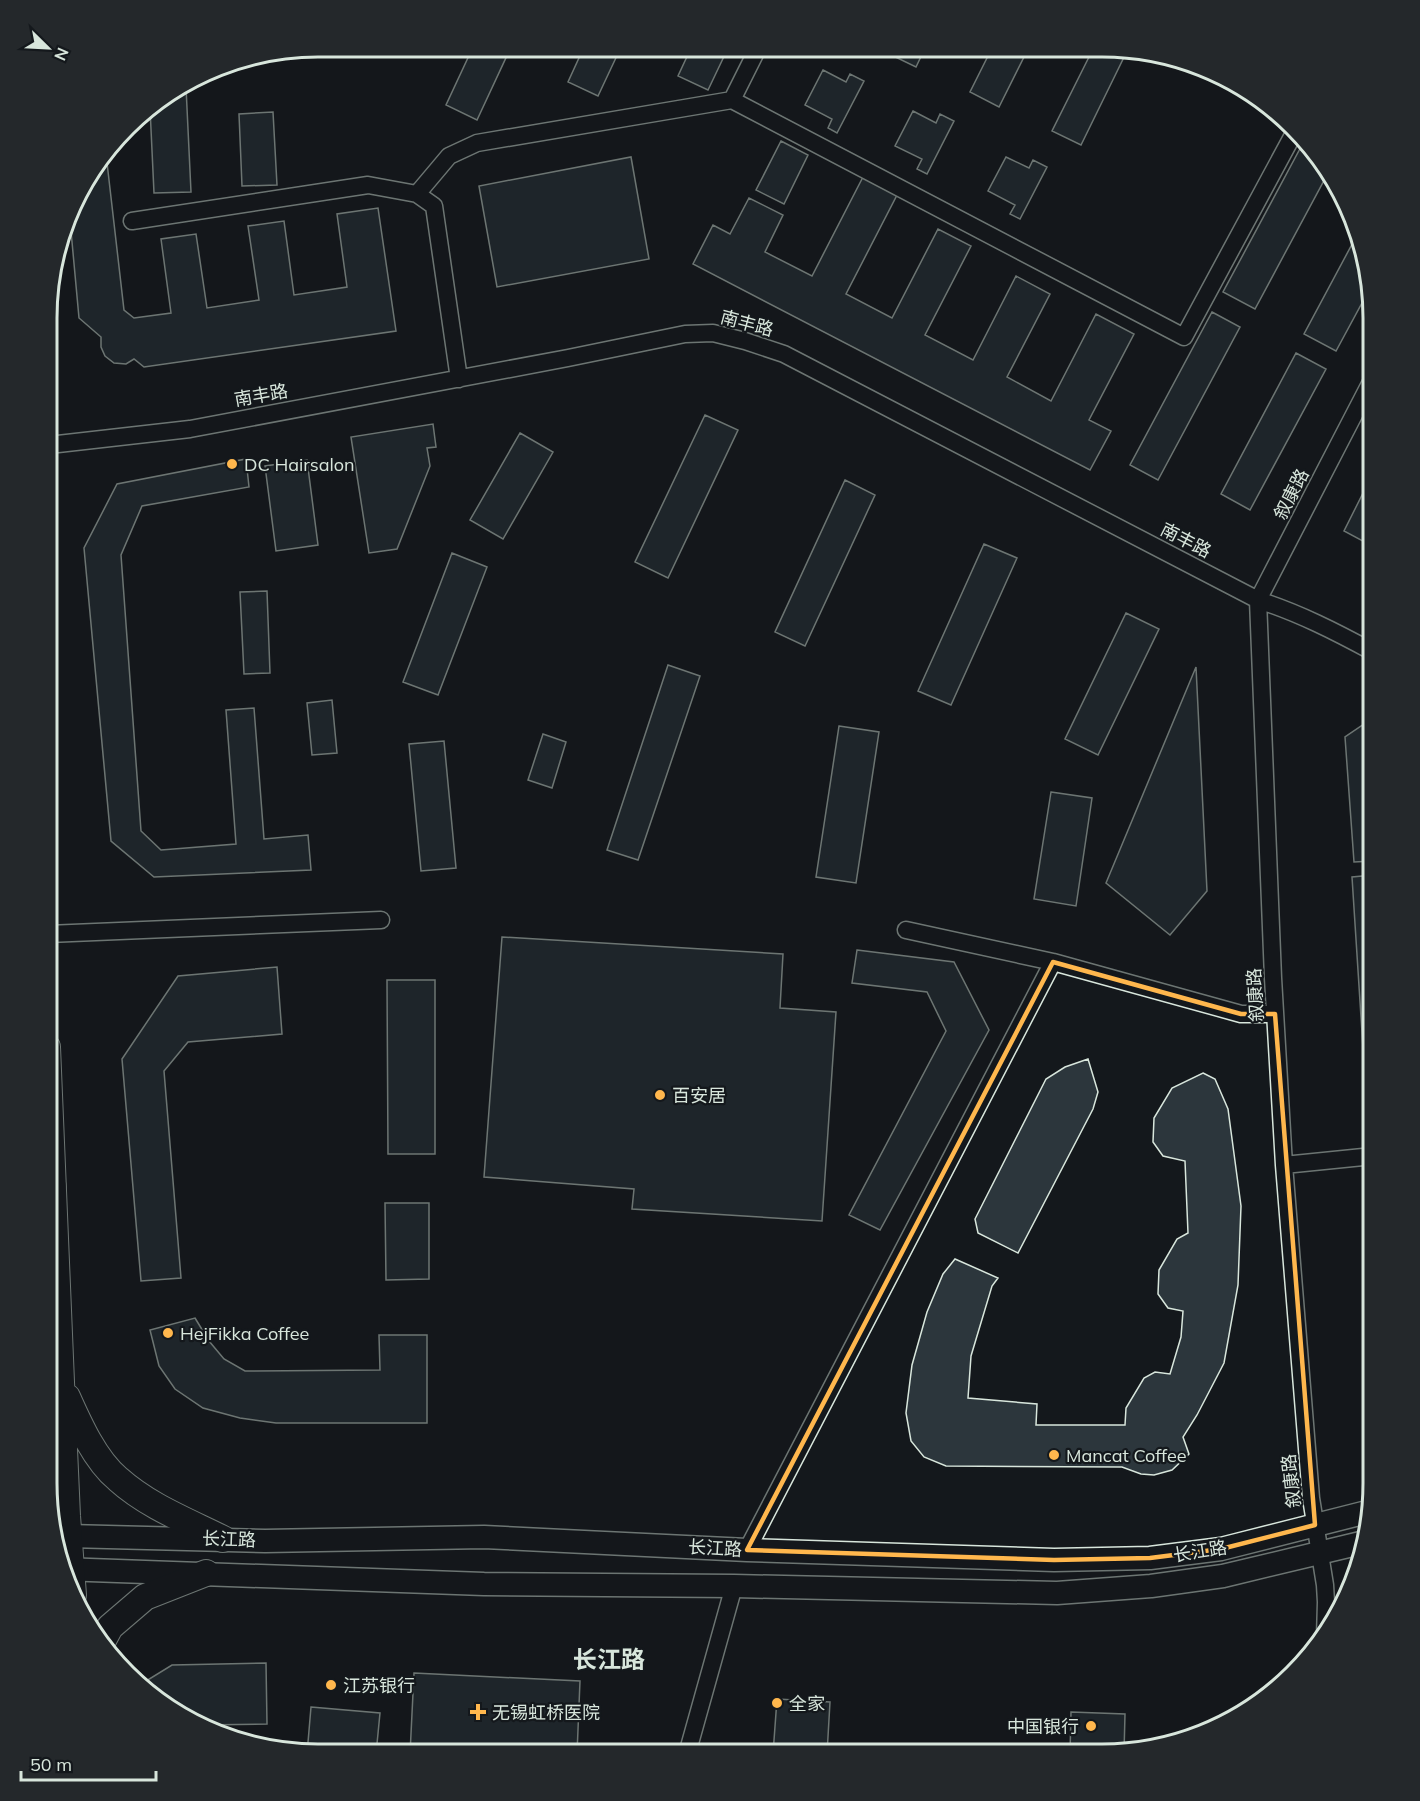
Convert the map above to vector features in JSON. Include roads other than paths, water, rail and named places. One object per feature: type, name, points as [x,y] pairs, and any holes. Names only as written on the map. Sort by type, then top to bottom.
[{"type":"main road","points":[[57,1295],[61,1382],[61,1528]]},
{"type":"main road","points":[[61,1382],[82,1430],[116,1478],[144,1498],[223,1539]]},
{"type":"main road","name":"长江路","points":[[63,1537],[265,1541],[484,1538],[747,1550],[1054,1560],[1150,1558],[1221,1549],[1361,1513]]},
{"type":"main road","name":"长江路","points":[[72,1569],[484,1584],[734,1586],[1057,1593],[1151,1586],[1223,1576],[1355,1545]]},
{"type":"main road","points":[[106,1636],[110,1627],[145,1597],[206,1573]]},
{"type":"street","points":[[732,100],[754,57]]},
{"type":"street","points":[[417,194],[449,156],[477,143],[732,100],[1184,337],[1291,139]]},
{"type":"street","points":[[132,221],[368,185],[417,194],[434,206],[459,379]]},
{"type":"street","name":"南丰路","points":[[57,444],[190,429],[685,334],[713,333],[745,340],[784,354],[1258,600],[1287,609],[1324,625],[1363,646]]},
{"type":"street","name":"叙康路","points":[[1325,1618],[1326,1602],[1310,1486],[1284,1165],[1275,1014],[1258,600],[1363,397]]},
{"type":"street","points":[[57,933],[381,921]]},
{"type":"street","points":[[906,930],[1053,962],[1241,1014],[1275,1014]]},
{"type":"street","points":[[747,1550],[1053,962]]},
{"type":"street","points":[[1284,1165],[1363,1157]]},
{"type":"street","points":[[690,1744],[734,1586]]},
{"type":"place","name":"DC Hairsalon","points":[[232,464]]},
{"type":"place","name":"百安居","points":[[660,1095]]},
{"type":"place","name":"HejFikka Coffee","points":[[168,1333]]},
{"type":"place","name":"Mancat Coffee","points":[[1054,1455]]},
{"type":"place","name":"江苏银行","points":[[331,1685]]},
{"type":"place","name":"全家","points":[[777,1703]]},
{"type":"place","name":"无锡虹桥医院","points":[[478,1712]]},
{"type":"place","name":"中国银行","points":[[1091,1726]]},
{"type":"district","name":"长江路","points":[[609,1659]]}]
